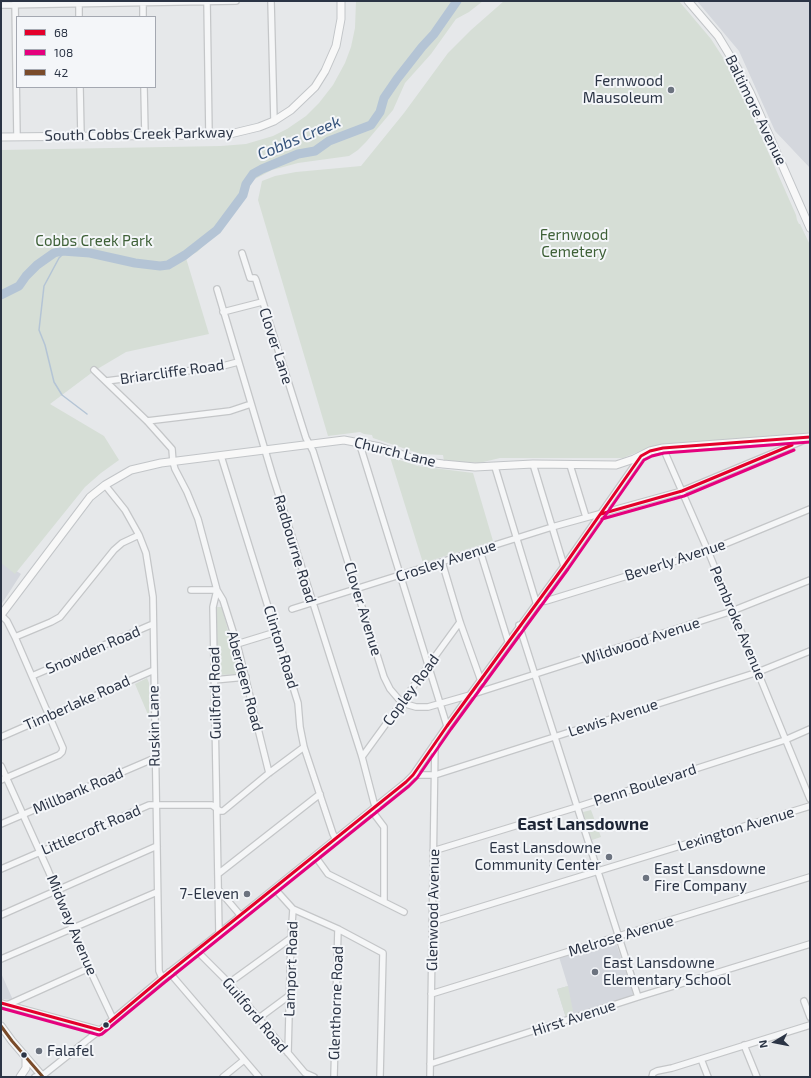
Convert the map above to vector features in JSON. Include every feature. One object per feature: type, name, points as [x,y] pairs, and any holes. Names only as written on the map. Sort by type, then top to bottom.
[{"type":"main road","name":"South Cobbs Creek Parkway","points":[[1,137],[209,135],[242,132],[274,121],[291,110],[305,98],[315,87],[325,71],[336,46],[341,19],[341,1]]},
{"type":"main road","name":"Baltimore Avenue","points":[[688,1],[718,36],[738,69],[750,92],[810,228]]},
{"type":"main road","name":"Church Lane","points":[[1,615],[90,497],[105,485],[132,470],[161,463],[344,440],[380,447],[420,461],[475,467],[532,464],[616,464],[628,462],[650,451],[663,448],[810,438]]},
{"type":"main road","points":[[1,1026],[40,1077]]},
{"type":"main road","points":[[20,1077],[26,1068],[26,1057]]},
{"type":"street","points":[[207,1],[209,135]]},
{"type":"street","points":[[1,5],[15,3],[236,1]]},
{"type":"street","points":[[271,1],[274,121]]},
{"type":"street","points":[[79,2],[79,16]]},
{"type":"street","points":[[143,2],[143,16]]},
{"type":"street","points":[[15,3],[16,70]]},
{"type":"street","points":[[16,88],[17,137]]},
{"type":"street","points":[[80,88],[81,136]]},
{"type":"street","points":[[144,88],[145,135]]},
{"type":"street","name":"Clover Lane","points":[[242,253],[250,278],[255,278],[256,280],[306,438],[310,444]]},
{"type":"street","name":"Radbourne Road","points":[[217,289],[312,603],[362,757],[374,803],[377,807]]},
{"type":"street","points":[[223,312],[262,302]]},
{"type":"street","name":"Briarcliffe Road","points":[[106,381],[218,367],[238,362]]},
{"type":"street","name":"Guilford Road","points":[[94,370],[172,448],[172,462],[198,519],[217,590],[213,607],[219,934]]},
{"type":"street","points":[[147,422],[230,411],[251,404]]},
{"type":"street","name":"Crosley Avenue","points":[[292,609],[480,551],[552,527],[682,490],[810,438]]},
{"type":"street","points":[[359,442],[447,726]]},
{"type":"street","name":"Clover Avenue","points":[[310,444],[387,685],[402,703]]},
{"type":"street","name":"Pembroke Avenue","points":[[663,448],[708,551],[810,800]]},
{"type":"street","name":"Clinton Road","points":[[221,456],[298,703],[300,728],[304,747],[332,834],[336,839]]},
{"type":"street","points":[[40,1077],[377,807],[413,775],[536,602],[564,566],[641,456]]},
{"type":"street","points":[[532,464],[564,566]]},
{"type":"street","points":[[570,464],[586,517]]},
{"type":"street","points":[[495,467],[536,602]]},
{"type":"street","name":"Ruskin Lane","points":[[105,485],[125,510],[139,535],[146,553],[153,597],[157,892],[159,971],[162,978]]},
{"type":"street","name":"Beverly Avenue","points":[[536,602],[708,551],[810,509]]},
{"type":"street","points":[[15,636],[60,617],[114,550],[122,543],[139,535]]},
{"type":"street","points":[[480,551],[508,641]]},
{"type":"street","points":[[442,562],[460,622],[480,680]]},
{"type":"street","name":"Wildwood Avenue","points":[[470,695],[732,611],[810,580]]},
{"type":"street","points":[[191,590],[217,590]]},
{"type":"street","name":"Aberdeen Road","points":[[217,590],[223,600],[237,644],[269,773]]},
{"type":"street","points":[[1,615],[7,621],[15,636],[63,748],[62,752],[4,779]]},
{"type":"street","name":"Copley Road","points":[[362,757],[460,622]]},
{"type":"street","name":"Snowden Road","points":[[32,676],[153,624]]},
{"type":"street","points":[[520,625],[638,997]]},
{"type":"street","points":[[237,644],[276,632]]},
{"type":"street","name":"Lewis Avenue","points":[[413,775],[435,775],[758,672],[810,651]]},
{"type":"street","name":"Timberlake Road","points":[[1,737],[154,670]]},
{"type":"street","points":[[214,680],[246,677]]},
{"type":"street","points":[[402,703],[410,706],[421,707],[441,704],[470,695]]},
{"type":"street","name":"Penn Boulevard","points":[[433,851],[577,807],[785,740],[810,729]]},
{"type":"street","name":"Glenwood Avenue","points":[[430,1077],[435,743]]},
{"type":"street","points":[[217,810],[223,810],[304,747]]},
{"type":"street","name":"Millbank Road","points":[[1,824],[155,758]]},
{"type":"street","name":"Midway Avenue","points":[[1,766],[4,779],[23,814],[57,890],[71,928],[113,1019]]},
{"type":"street","points":[[218,874],[320,794]]},
{"type":"street","name":"Littlecroft Road","points":[[1,869],[149,806],[212,806],[217,810]]},
{"type":"street","name":"Lexington Avenue","points":[[432,922],[810,806]]},
{"type":"street","points":[[372,811],[384,827],[384,901]]},
{"type":"street","points":[[1,915],[157,846]]},
{"type":"street","points":[[315,856],[328,874],[404,912]]},
{"type":"street","name":"Melrose Avenue","points":[[431,994],[810,877]]},
{"type":"street","points":[[218,889],[241,916]]},
{"type":"street","points":[[275,889],[293,909],[338,929],[383,953],[380,1077]]},
{"type":"street","points":[[1,959],[157,892]]},
{"type":"street","name":"Lamport Road","points":[[288,1053],[293,909]]},
{"type":"street","name":"Glenthorne Road","points":[[334,1077],[338,929]]},
{"type":"street","points":[[229,983],[291,938]]},
{"type":"street","name":"Hirst Avenue","points":[[430,1064],[638,997],[810,944]]},
{"type":"street","name":"Guilford Road","points":[[197,951],[229,983],[305,1073],[314,1077]]},
{"type":"street","points":[[4,1004],[89,968]]},
{"type":"street","points":[[170,972],[259,1077]]},
{"type":"street","points":[[259,1018],[290,995]]},
{"type":"street","points":[[804,1001],[810,1017]]},
{"type":"street","points":[[4,1004],[100,1030]]},
{"type":"street","points":[[652,1076],[657,1071],[672,1068],[810,1025]]},
{"type":"street","points":[[744,1045],[757,1077]]},
{"type":"street","points":[[701,1059],[708,1077]]},
{"type":"street","points":[[223,1077],[244,1060]]},
{"type":"shaded area","points":[[697,1],[810,1],[810,168],[775,131],[739,51]]},
{"type":"shaded area","points":[[1,561],[21,574],[1,605]]},
{"type":"shaded area","name":"East Lansdowne Elementary School","points":[[614,941],[633,993],[632,997],[566,1018],[557,989],[568,986],[559,957]]},
{"type":"shaded area","points":[[1,973],[13,1000],[1,999]]},
{"type":"green space","name":"Cobbs Creek Park","points":[[356,1],[483,1],[469,12],[456,19],[431,54],[405,83],[393,110],[358,150],[349,156],[298,163],[272,170],[253,180],[237,207],[211,239],[197,252],[186,258],[209,334],[126,352],[94,371],[50,404],[104,436],[119,460],[85,487],[15,574],[1,563],[1,150],[221,146],[246,144],[273,136],[287,129],[306,116],[319,103],[333,85],[345,63],[351,47],[355,28]]},
{"type":"green space","name":"Fernwood Cemetery","points":[[504,1],[679,1],[711,39],[733,73],[797,220],[810,245],[810,433],[662,444],[650,447],[623,458],[500,458],[479,463],[444,461],[443,455],[421,454],[373,438],[372,435],[360,432],[328,436],[258,200],[262,181],[275,176],[296,172],[361,166],[404,113],[448,53],[471,30]]},
{"type":"green space","points":[[390,457],[418,466],[473,473],[493,541],[423,563]]},
{"type":"green space","points":[[216,607],[222,607],[239,674],[218,675]]},
{"type":"green space","points":[[147,678],[149,683],[149,717],[135,684]]},
{"type":"green space","points":[[591,810],[601,837],[592,840],[583,812]]},
{"type":"green space","points":[[568,986],[574,1016],[566,1018],[557,989]]},
{"type":"waterway","name":"Cobbs Creek","points":[[1,295],[19,286],[37,265],[54,253],[62,251],[90,253],[135,263],[160,266],[168,265],[185,255],[217,230],[243,195],[246,184],[253,174],[298,154],[315,151],[329,141],[371,125],[380,112],[384,98],[397,79],[434,34],[457,1]]},
{"type":"waterway","points":[[65,252],[59,258],[44,286],[39,330],[45,345],[54,382],[62,395],[87,414]]},
{"type":"transit line","name":"68","points":[[1,1003],[100,1030],[162,978],[406,782],[413,775],[564,566],[641,456],[650,451],[663,448],[810,437]]},
{"type":"transit line","name":"108","points":[[1,1008],[99,1035],[102,1034],[409,786],[417,778],[568,569],[644,460],[664,453],[810,442]]},
{"type":"transit line","name":"68","points":[[601,514],[682,491],[792,445]]},
{"type":"transit line","name":"108","points":[[602,519],[684,496],[794,450]]},
{"type":"transit line","name":"42","points":[[1,1026],[43,1077]]},
{"type":"place","name":"Fernwood Mausoleum","points":[[671,90]]},
{"type":"place","name":"East Lansdowne Community Center","points":[[609,857]]},
{"type":"place","name":"East Lansdowne Fire Company","points":[[646,878]]},
{"type":"place","name":"7-Eleven","points":[[247,894]]},
{"type":"place","name":"East Lansdowne Elementary School","points":[[595,972]]},
{"type":"place","name":"Falafel","points":[[39,1051]]},
{"type":"district","name":"East Lansdowne","points":[[583,824]]}]
